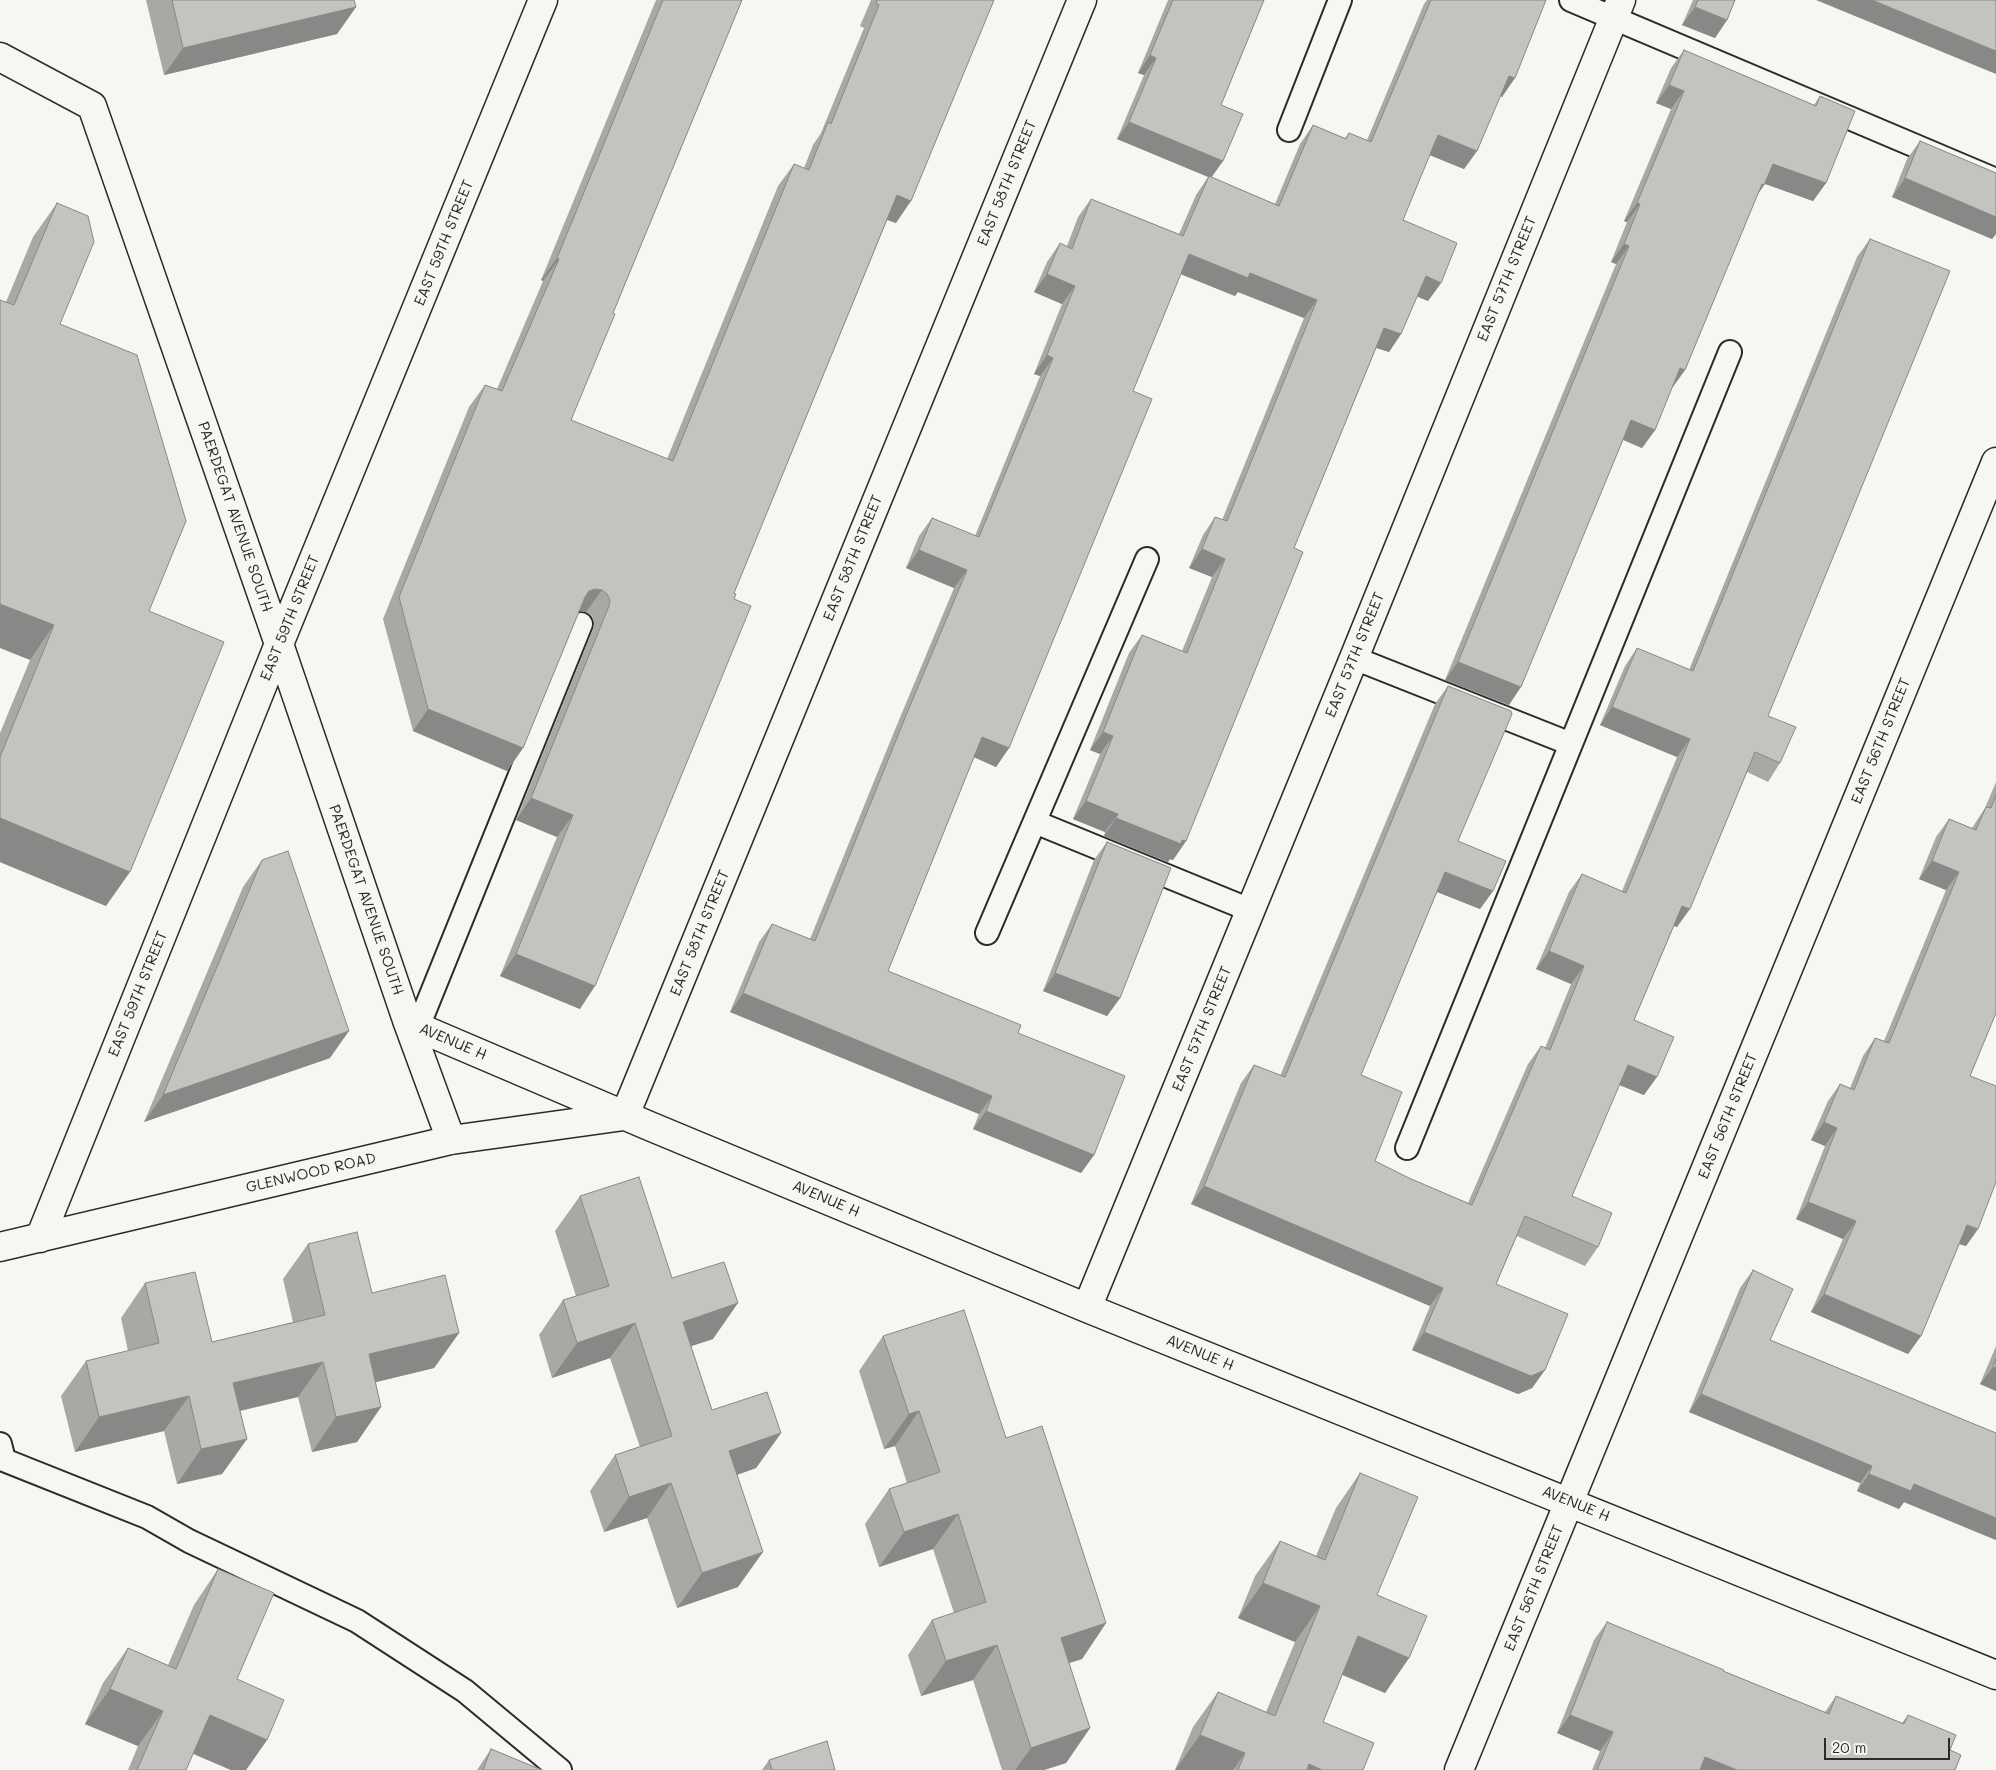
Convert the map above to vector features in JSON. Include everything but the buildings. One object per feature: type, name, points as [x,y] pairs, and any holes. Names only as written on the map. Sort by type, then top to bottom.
[{"type":"street","name":"EAST 59TH STREET","points":[[40,1238],[279,644],[543,0]]},
{"type":"street","name":"EAST 58TH STREET","points":[[626,1115],[1082,0]]},
{"type":"street","name":"EAST 57TH STREET","points":[[1087,1308],[1354,658],[1617,9]]},
{"type":"street","name":"PAERDEGAT AVENUE SOUTH","points":[[0,57],[92,106],[413,1025],[451,1140]]},
{"type":"street","name":"EAST 56TH STREET","points":[[1458,1770],[1996,462]]},
{"type":"street","name":"AVENUE H","points":[[413,1025],[1087,1308],[1996,1675]]},
{"type":"street","name":"GLENWOOD ROAD","points":[[0,1247],[451,1140],[626,1115]]},
{"type":"lane","points":[[1289,130],[1340,0]]},
{"type":"lane","points":[[1571,0],[1617,9],[1996,180]]},
{"type":"lane","points":[[1407,1148],[1730,352]]},
{"type":"lane","points":[[987,933],[1147,559]]},
{"type":"lane","points":[[413,1025],[581,624]]},
{"type":"lane","points":[[1354,658],[1571,744]]},
{"type":"lane","points":[[1035,822],[1250,910]]},
{"type":"lane","points":[[0,1444],[4,1460],[148,1517],[188,1542],[357,1621],[465,1691],[560,1770]]}]
